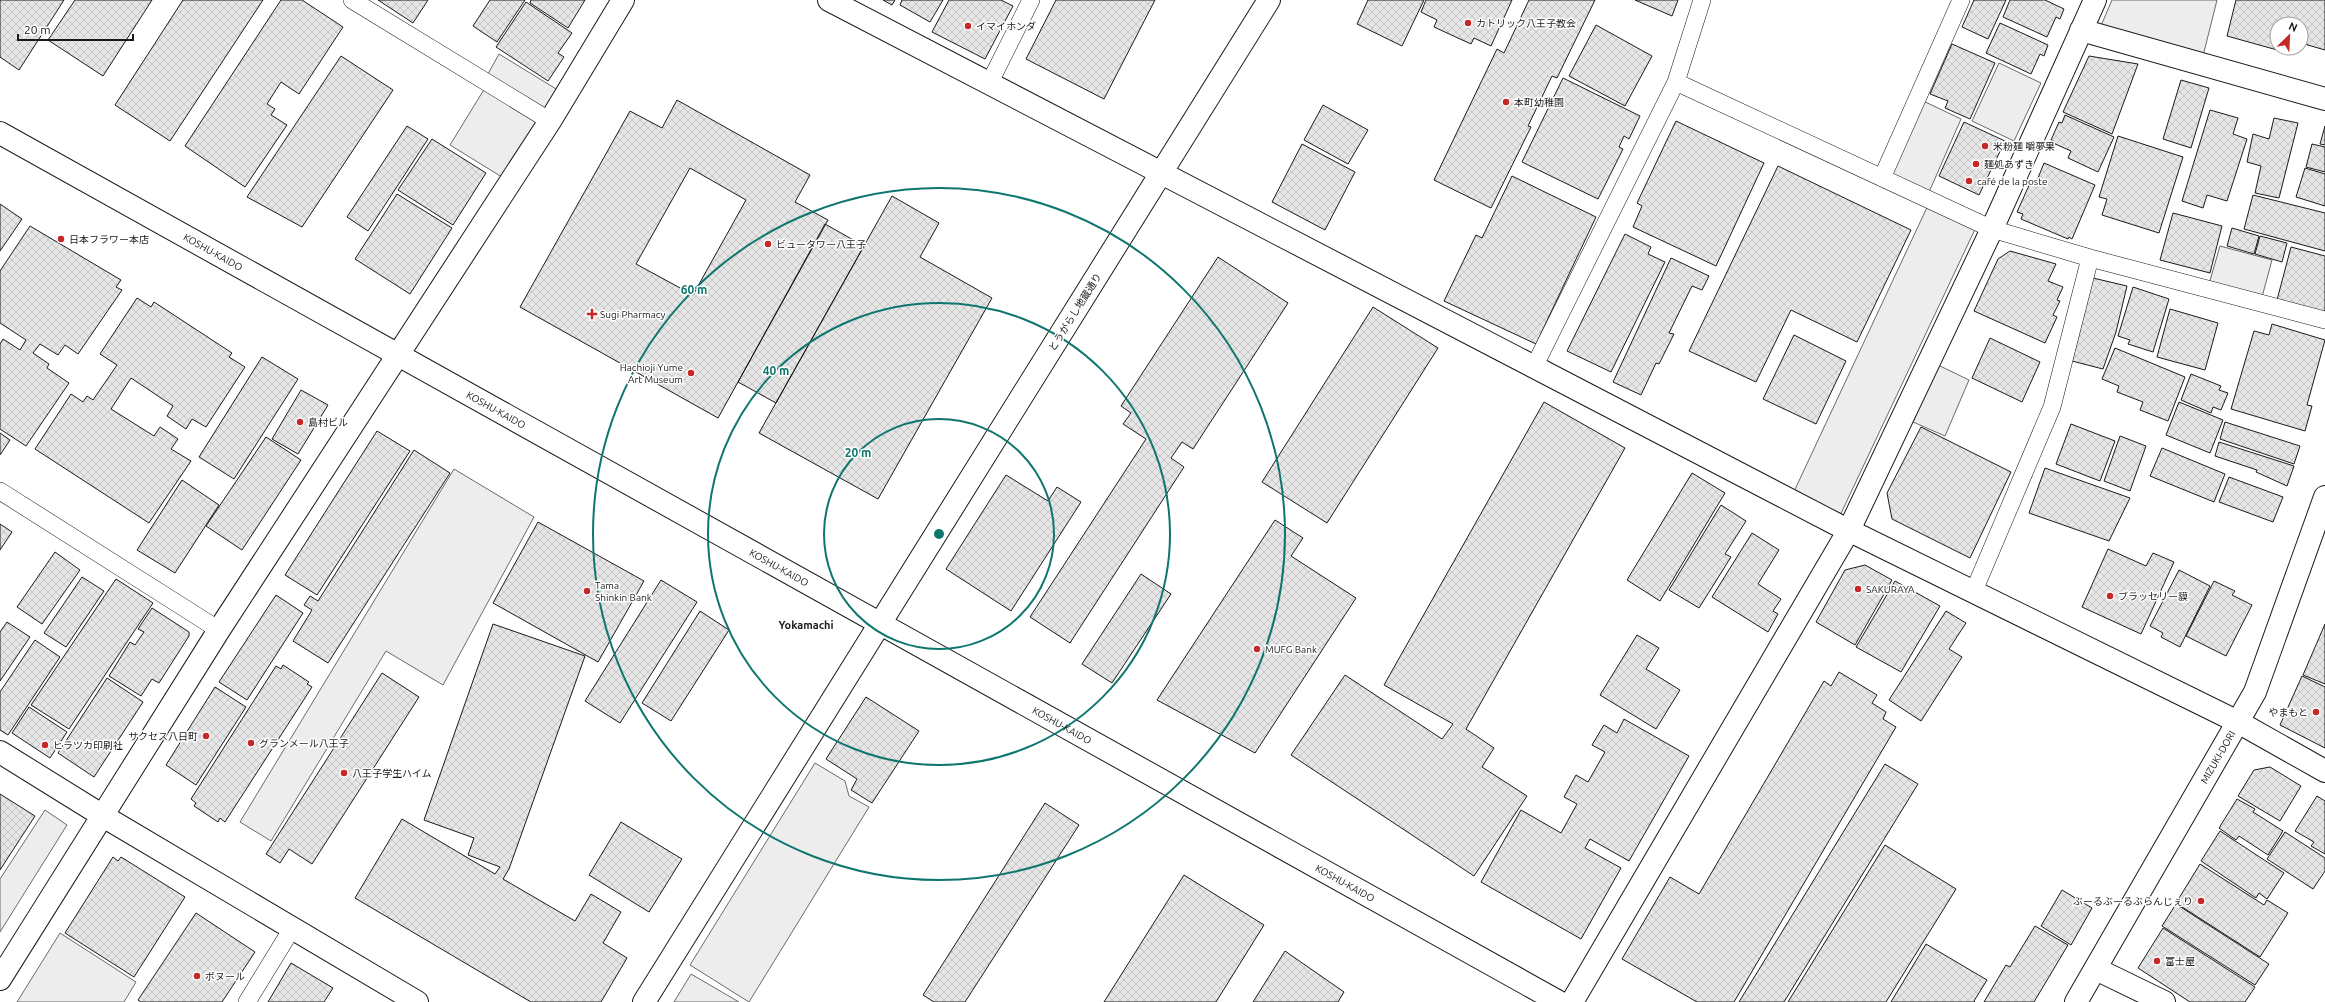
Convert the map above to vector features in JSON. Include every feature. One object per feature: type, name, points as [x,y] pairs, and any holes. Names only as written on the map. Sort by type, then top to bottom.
[{"type":"main road","points":[[0,979],[219,630],[550,121],[623,0]]},
{"type":"main road","points":[[829,0],[1160,174],[1848,530],[1973,593],[2238,722],[2325,771]]},
{"type":"main road","name":"とうがらし地蔵通り","points":[[644,1002],[1269,0]]},
{"type":"main road","points":[[1572,1002],[1848,530],[1992,229],[2095,0]]},
{"type":"main road","points":[[2081,30],[2325,99]]},
{"type":"main road","name":"KOSHU-KAIDO","points":[[0,133],[1558,1002]]},
{"type":"main road","name":"MIZUKI-DORI","points":[[2076,1002],[2255,692],[2321,525],[2325,497]]},
{"type":"main road","points":[[0,752],[103,816],[294,927],[417,1002]]},
{"type":"main road","points":[[2096,969],[2164,1002]]},
{"type":"lane","points":[[352,0],[550,121]]},
{"type":"lane","points":[[988,84],[1031,0]]},
{"type":"lane","points":[[1534,367],[1676,82],[1702,0]]},
{"type":"lane","points":[[1882,178],[1961,0]]},
{"type":"lane","points":[[1676,82],[1992,229],[2090,258],[2325,320]]},
{"type":"lane","points":[[1973,593],[2052,407],[2090,258]]},
{"type":"lane","points":[[0,491],[219,630]]},
{"type":"lane","points":[[247,1002],[294,927]]},
{"type":"shaded area","points":[[2112,0],[2217,0],[2201,64],[2097,35]]},
{"type":"shaded area","points":[[499,54],[566,95],[510,182],[450,145],[488,83],[484,81]]},
{"type":"shaded area","points":[[1999,63],[2041,83],[2014,141],[1972,121]]},
{"type":"shaded area","points":[[1917,98],[1961,119],[1926,199],[1882,178]]},
{"type":"shaded area","points":[[1930,201],[1978,223],[1836,524],[1790,500]]},
{"type":"shaded area","points":[[2220,246],[2272,260],[2262,297],[2209,284]]},
{"type":"shaded area","points":[[1938,365],[1969,380],[1945,436],[1913,422]]},
{"type":"shaded area","points":[[454,469],[534,517],[443,685],[386,651],[271,841],[240,822]]},
{"type":"shaded area","points":[[815,763],[845,781],[849,796],[869,807],[749,1002],[690,965]]},
{"type":"shaded area","points":[[45,810],[67,825],[0,932],[0,879]]},
{"type":"shaded area","points":[[60,933],[136,982],[124,1002],[17,1002]]},
{"type":"shaded area","points":[[691,974],[739,1002],[674,1002]]},
{"type":"building","points":[[0,0],[64,0],[19,70],[0,57]]},
{"type":"building","points":[[75,0],[152,0],[103,76],[48,40]]},
{"type":"building","points":[[183,0],[263,0],[170,141],[115,105]]},
{"type":"building","points":[[281,0],[302,0],[343,27],[299,94],[281,82],[267,104],[275,109],[271,115],[287,125],[245,187],[185,146]]},
{"type":"building","points":[[378,0],[428,0],[413,23]]},
{"type":"building","points":[[490,0],[525,0],[497,42],[473,26]]},
{"type":"building","points":[[531,0],[585,0],[568,28],[530,3]]},
{"type":"building","points":[[883,0],[895,0],[892,5]]},
{"type":"building","points":[[902,0],[943,0],[930,22],[900,5]]},
{"type":"building","points":[[949,0],[1001,0],[1013,6],[985,59],[932,32]]},
{"type":"building","points":[[1056,0],[1155,0],[1104,99],[1026,59]]},
{"type":"building","points":[[1368,0],[1424,0],[1402,46],[1357,24]]},
{"type":"building","name":"カトリック八王子教会","points":[[1426,0],[1512,0],[1491,46],[1474,38],[1471,44],[1434,27],[1437,20],[1421,12]]},
{"type":"building","name":"本町幼稚園","points":[[1529,0],[1595,0],[1557,78],[1552,76],[1528,126],[1531,127],[1491,208],[1434,180],[1497,49],[1504,53]]},
{"type":"building","points":[[1635,0],[1678,0],[1672,16]]},
{"type":"building","points":[[1974,0],[2006,0],[1988,39],[1962,27]]},
{"type":"building","points":[[2010,0],[2045,0],[2064,9],[2060,19],[2056,17],[2047,37],[2003,17]]},
{"type":"building","points":[[2236,0],[2325,0],[2325,50],[2309,45],[2309,16],[2269,16],[2269,48],[2227,36]]},
{"type":"building","points":[[526,2],[572,33],[558,53],[564,57],[548,81],[496,47]]},
{"type":"building","points":[[2000,23],[2048,45],[2044,56],[2040,54],[2031,74],[1986,53]]},
{"type":"building","points":[[1596,25],[1652,56],[1625,106],[1569,76]]},
{"type":"building","points":[[1952,44],[1995,63],[1970,119],[1945,108],[1948,101],[1930,94]]},
{"type":"building","points":[[341,56],[393,90],[302,227],[247,197]]},
{"type":"building","points":[[2089,56],[2138,64],[2112,134],[2063,112]]},
{"type":"building","points":[[1563,78],[1640,116],[1629,139],[1624,136],[1619,147],[1623,149],[1598,199],[1522,162]]},
{"type":"building","points":[[2181,80],[2209,88],[2191,148],[2163,139]]},
{"type":"building","name":"ビュータワー八王子","points":[[677,100],[810,175],[795,202],[828,220],[718,418],[520,307],[630,111],[662,128]],"holes":[[[690,168],[746,200],[693,295],[636,264]]]},
{"type":"building","points":[[1323,105],[1368,130],[1348,164],[1304,140]]},
{"type":"building","points":[[2210,110],[2238,118],[2233,134],[2247,139],[2227,201],[2207,195],[2203,208],[2182,201]]},
{"type":"building","points":[[2065,115],[2114,137],[2098,172],[2068,158],[2071,151],[2053,143],[2054,141],[2051,140],[2059,122],[2062,123]]},
{"type":"building","points":[[2274,118],[2298,123],[2279,198],[2255,193],[2261,166],[2247,162],[2253,134],[2269,139]]},
{"type":"building","points":[[1676,121],[1764,163],[1716,266],[1633,227],[1642,206],[1637,203]]},
{"type":"building","points":[[1964,122],[2005,141],[1979,195],[1939,176]]},
{"type":"building","points":[[407,126],[428,139],[368,231],[347,217]]},
{"type":"building","points":[[2325,126],[2325,145],[2320,144]]},
{"type":"building","points":[[2118,136],[2183,157],[2159,233],[2102,215],[2107,199],[2099,197]]},
{"type":"building","points":[[432,139],[486,173],[453,225],[398,190]]},
{"type":"building","points":[[1302,144],[1355,172],[1325,230],[1272,202]]},
{"type":"building","points":[[2312,144],[2325,147],[2325,172],[2306,167]]},
{"type":"building","points":[[2044,163],[2095,185],[2072,239],[2069,237],[2068,239],[2021,219],[2023,214],[2017,212],[2031,181],[2036,183]]},
{"type":"building","points":[[1778,166],[1911,230],[1857,342],[1791,310],[1756,382],[1689,351]]},
{"type":"building","points":[[2305,168],[2325,174],[2325,206],[2296,197]]},
{"type":"building","points":[[1512,176],[1596,217],[1536,344],[1444,301],[1476,235],[1482,238]]},
{"type":"building","points":[[397,194],[452,228],[410,294],[355,259]]},
{"type":"building","points":[[2253,195],[2325,213],[2325,251],[2244,229]]},
{"type":"building","points":[[892,196],[939,223],[920,257],[992,298],[878,499],[759,433]]},
{"type":"building","points":[[0,204],[22,219],[0,251]]},
{"type":"building","points":[[2173,213],[2222,226],[2210,273],[2160,260]]},
{"type":"building","points":[[825,224],[864,246],[776,403],[738,382]]},
{"type":"building","points":[[30,226],[121,280],[116,287],[122,290],[78,354],[65,345],[58,355],[40,344],[33,353],[49,364],[47,368],[69,383],[26,446],[0,429],[0,344],[3,339],[20,350],[26,340],[0,323],[0,271]]},
{"type":"building","points":[[2232,228],[2259,236],[2254,254],[2227,246]]},
{"type":"building","points":[[1625,234],[1651,247],[1648,254],[1665,262],[1611,372],[1567,351]]},
{"type":"building","points":[[2260,236],[2287,243],[2282,262],[2255,254]]},
{"type":"building","points":[[2291,247],[2325,256],[2325,312],[2277,300]]},
{"type":"building","points":[[2010,251],[2056,264],[2048,281],[2063,287],[2057,300],[2060,301],[2053,315],[2057,317],[2045,343],[1974,311],[1998,259]]},
{"type":"building","points":[[1218,257],[1288,303],[1193,449],[1182,442],[1171,458],[1184,467],[1070,643],[1030,617],[1146,439],[1123,424],[1131,413],[1121,406]]},
{"type":"building","points":[[1671,258],[1709,276],[1702,290],[1692,286],[1669,333],[1674,334],[1659,364],[1656,363],[1641,395],[1613,382]]},
{"type":"building","points":[[2093,278],[2127,286],[2116,332],[2103,369],[2072,361]]},
{"type":"building","points":[[2133,287],[2169,299],[2153,352],[2128,344],[2130,340],[2118,336]]},
{"type":"building","points":[[137,298],[151,307],[154,302],[232,353],[229,357],[245,367],[206,427],[192,419],[186,429],[167,416],[173,406],[131,378],[111,409],[154,436],[160,427],[178,439],[171,449],[191,461],[149,523],[35,449],[71,394],[83,402],[87,396],[93,400],[117,365],[100,354]]},
{"type":"building","points":[[1373,307],[1438,348],[1327,523],[1262,482]]},
{"type":"building","points":[[2170,309],[2218,323],[2205,370],[2157,357]]},
{"type":"building","points":[[2272,324],[2325,340],[2307,405],[2312,406],[2305,431],[2231,409],[2254,331],[2269,335]]},
{"type":"building","points":[[1794,335],[1846,361],[1816,424],[1763,399]]},
{"type":"building","points":[[1990,338],[2040,362],[2022,402],[1972,378]]},
{"type":"building","points":[[2115,348],[2185,377],[2168,421],[2140,410],[2143,402],[2117,392],[2119,386],[2102,379]]},
{"type":"building","points":[[262,357],[298,379],[234,479],[199,457]]},
{"type":"building","points":[[2191,374],[2221,386],[2219,390],[2228,393],[2221,410],[2213,407],[2211,413],[2181,400]]},
{"type":"building","name":"島村ビル","points":[[301,390],[328,405],[298,454],[272,439]]},
{"type":"building","points":[[1544,402],[1625,448],[1466,729],[1494,748],[1482,767],[1527,796],[1474,876],[1291,755],[1345,675],[1442,739],[1453,724],[1384,685]]},
{"type":"building","points":[[2179,402],[2223,420],[2210,453],[2166,435]]},
{"type":"building","points":[[2225,422],[2300,446],[2294,464],[2220,439]]},
{"type":"building","points":[[2071,424],[2115,441],[2100,481],[2056,464]]},
{"type":"building","points":[[1921,427],[2011,472],[1970,558],[1892,519],[1887,493]]},
{"type":"building","points":[[377,431],[410,451],[317,595],[285,575]]},
{"type":"building","points":[[0,433],[10,440],[0,455]]},
{"type":"building","points":[[2120,436],[2146,446],[2130,491],[2104,481]]},
{"type":"building","points":[[266,437],[301,460],[242,550],[206,526]]},
{"type":"building","points":[[2219,442],[2294,466],[2287,486],[2256,472],[2257,470],[2215,456]]},
{"type":"building","points":[[2162,448],[2225,474],[2214,502],[2150,476]]},
{"type":"building","points":[[414,450],[450,473],[328,663],[293,641],[312,610],[304,605],[310,596],[318,601]]},
{"type":"building","points":[[2045,468],[2130,498],[2109,541],[2029,513]]},
{"type":"building","points":[[1692,473],[1725,493],[1660,601],[1627,580]]},
{"type":"building","points":[[1006,475],[1048,501],[1057,487],[1081,502],[1011,611],[946,569]]},
{"type":"building","points":[[2229,477],[2283,497],[2273,522],[2219,502]]},
{"type":"building","points":[[182,480],[219,505],[175,573],[137,550]]},
{"type":"building","points":[[1721,505],[1746,521],[1725,554],[1731,557],[1699,608],[1669,590]]},
{"type":"building","name":"MUFG Bank","points":[[1275,520],[1303,538],[1291,556],[1356,598],[1255,753],[1157,700]]},
{"type":"building","points":[[538,522],[644,581],[598,662],[493,603]]},
{"type":"building","points":[[0,524],[12,532],[0,550]]},
{"type":"building","points":[[1752,533],[1779,550],[1758,584],[1781,599],[1773,611],[1778,614],[1768,632],[1712,597]]},
{"type":"building","points":[[2108,549],[2146,566],[2153,553],[2174,562],[2141,634],[2082,607]]},
{"type":"building","points":[[55,552],[80,570],[42,624],[17,607]]},
{"type":"building","points":[[1865,565],[1892,580],[1855,645],[1816,622],[1845,570]]},
{"type":"building","points":[[2179,570],[2210,586],[2180,647],[2161,637],[2163,633],[2150,626]]},
{"type":"building","points":[[1141,574],[1171,594],[1112,683],[1082,664]]},
{"type":"building","points":[[82,577],[104,591],[66,647],[44,633]]},
{"type":"building","points":[[116,579],[153,603],[69,729],[31,705]]},
{"type":"building","points":[[661,580],[697,602],[620,723],[585,701]]},
{"type":"building","points":[[1895,581],[1940,606],[1901,672],[1856,647]]},
{"type":"building","points":[[2214,581],[2235,591],[2232,595],[2252,605],[2226,656],[2186,636]]},
{"type":"building","points":[[276,595],[303,613],[247,700],[219,682]]},
{"type":"building","points":[[152,608],[189,632],[189,636],[159,683],[152,679],[141,696],[109,676],[130,642],[135,645],[144,632],[138,629]]},
{"type":"building","points":[[700,611],[729,630],[671,721],[642,703]]},
{"type":"building","points":[[1946,611],[1966,623],[1949,649],[1962,657],[1921,721],[1889,700]]},
{"type":"building","points":[[7,622],[30,637],[0,681],[0,632]]},
{"type":"building","points":[[493,624],[585,656],[509,869],[503,879],[575,921],[591,894],[621,912],[603,943],[627,958],[601,1002],[531,1002],[355,898],[402,819],[495,874],[500,867],[468,855],[474,838],[424,820]]},
{"type":"building","points":[[2325,624],[2325,684],[2303,675]]},
{"type":"building","points":[[1637,635],[1659,648],[1646,669],[1680,690],[1656,729],[1600,695]]},
{"type":"building","points":[[35,640],[60,657],[8,735],[0,730],[0,692]]},
{"type":"building","name":"グランメール八王子","points":[[283,665],[309,682],[307,684],[312,687],[225,822],[220,818],[218,822],[194,806],[196,803],[191,799],[276,666],[281,669]]},
{"type":"building","points":[[1839,672],[1877,695],[1872,703],[1886,712],[1883,719],[1896,727],[1734,1002],[1697,1002],[1622,959],[1670,877],[1699,894],[1824,681],[1831,686]]},
{"type":"building","name":"八王子学生ハイム","points":[[382,673],[419,697],[312,864],[289,849],[280,863],[266,854]]},
{"type":"building","points":[[2302,676],[2325,687],[2325,748],[2280,725]]},
{"type":"building","points":[[107,678],[143,702],[94,777],[58,753]]},
{"type":"building","name":"サクセス八日町","points":[[215,687],[246,707],[196,785],[166,765]]},
{"type":"building","points":[[866,697],[919,731],[872,803],[851,790],[857,779],[826,759]]},
{"type":"building","name":"ヒラツカ印刷社","points":[[29,707],[67,732],[50,758],[12,733]]},
{"type":"building","points":[[1624,719],[1689,756],[1629,861],[1590,839],[1585,848],[1621,868],[1581,939],[1481,882],[1521,810],[1561,833],[1577,804],[1564,797],[1576,775],[1588,782],[1605,752],[1592,745],[1604,725],[1617,733]]},
{"type":"building","points":[[1885,764],[1918,784],[1784,1002],[1739,1002]]},
{"type":"building","points":[[2270,767],[2301,786],[2280,821],[2238,796],[2254,770]]},
{"type":"building","points":[[0,794],[35,816],[0,870]]},
{"type":"building","points":[[2317,796],[2325,801],[2325,854],[2311,846],[2314,842],[2295,831]]},
{"type":"building","points":[[2237,799],[2255,809],[2253,812],[2283,831],[2268,855],[2239,836],[2236,840],[2219,828]]},
{"type":"building","points":[[1045,803],[1079,825],[965,1002],[934,1002],[923,995]]},
{"type":"building","points":[[621,822],[682,859],[649,912],[589,875]]},
{"type":"building","points":[[2220,831],[2284,873],[2267,899],[2259,893],[2256,898],[2201,861]]},
{"type":"building","points":[[2285,832],[2325,858],[2325,871],[2313,889],[2267,859]]},
{"type":"building","points":[[1885,845],[1956,889],[1886,1002],[1788,1002]]},
{"type":"building","points":[[113,857],[118,861],[121,857],[185,897],[134,977],[65,933]]},
{"type":"building","points":[[2200,864],[2264,905],[2267,900],[2288,913],[2260,957],[2176,903]]},
{"type":"building","points":[[1184,875],[1264,925],[1216,1002],[1104,1002]]},
{"type":"building","points":[[2062,890],[2092,908],[2071,945],[2041,926]]},
{"type":"building","points":[[2176,904],[2269,964],[2255,985],[2162,926]]},
{"type":"building","name":"ボヌール","points":[[196,913],[255,952],[222,1002],[141,1002],[138,1000]]},
{"type":"building","points":[[2035,926],[2068,945],[2034,1002],[1984,1002],[2006,965],[2010,967]]},
{"type":"building","points":[[2163,928],[2255,987],[2245,1002],[2190,1002],[2138,968]]},
{"type":"building","points":[[1926,944],[1987,980],[1974,1001],[1975,1002],[1891,1002]]},
{"type":"building","points":[[1285,951],[1344,992],[1338,1002],[1253,1002]]},
{"type":"building","points":[[291,963],[333,988],[324,1002],[268,1002]]},
{"type":"place","name":"カトリック八王子教会","points":[[1468,23]]},
{"type":"place","name":"イマイホンダ","points":[[968,26]]},
{"type":"place","name":"本町幼稚園","points":[[1506,102]]},
{"type":"place","name":"米粉麺 嚼夢果","points":[[1985,146]]},
{"type":"place","name":"麺処あずき","points":[[1976,164]]},
{"type":"place","name":"café de la poste","points":[[1969,181]]},
{"type":"place","name":"日本フラワー本店","points":[[61,239]]},
{"type":"place","name":"ビュータワー八王子","points":[[768,244]]},
{"type":"place","name":"Sugi Pharmacy","points":[[592,314]]},
{"type":"place","name":"Hachioji Yume Art Museum","points":[[691,373]]},
{"type":"place","name":"島村ビル","points":[[300,422]]},
{"type":"place","name":"SAKURAYA","points":[[1858,589]]},
{"type":"place","name":"Tama Shinkin Bank","points":[[587,591]]},
{"type":"place","name":"ブラッセリー貘","points":[[2110,596]]},
{"type":"place","name":"MUFG Bank","points":[[1257,649]]},
{"type":"place","name":"やまもと","points":[[2316,712]]},
{"type":"place","name":"サクセス八日町","points":[[206,736]]},
{"type":"place","name":"グランメール八王子","points":[[251,743]]},
{"type":"place","name":"ヒラツカ印刷社","points":[[45,745]]},
{"type":"place","name":"八王子学生ハイム","points":[[344,773]]},
{"type":"place","name":"ぶーるぶーるぶらんじぇり","points":[[2201,901]]},
{"type":"place","name":"富士屋","points":[[2157,961]]},
{"type":"place","name":"ボヌール","points":[[197,976]]},
{"type":"district","name":"Yokamachi","points":[[806,625]]}]
